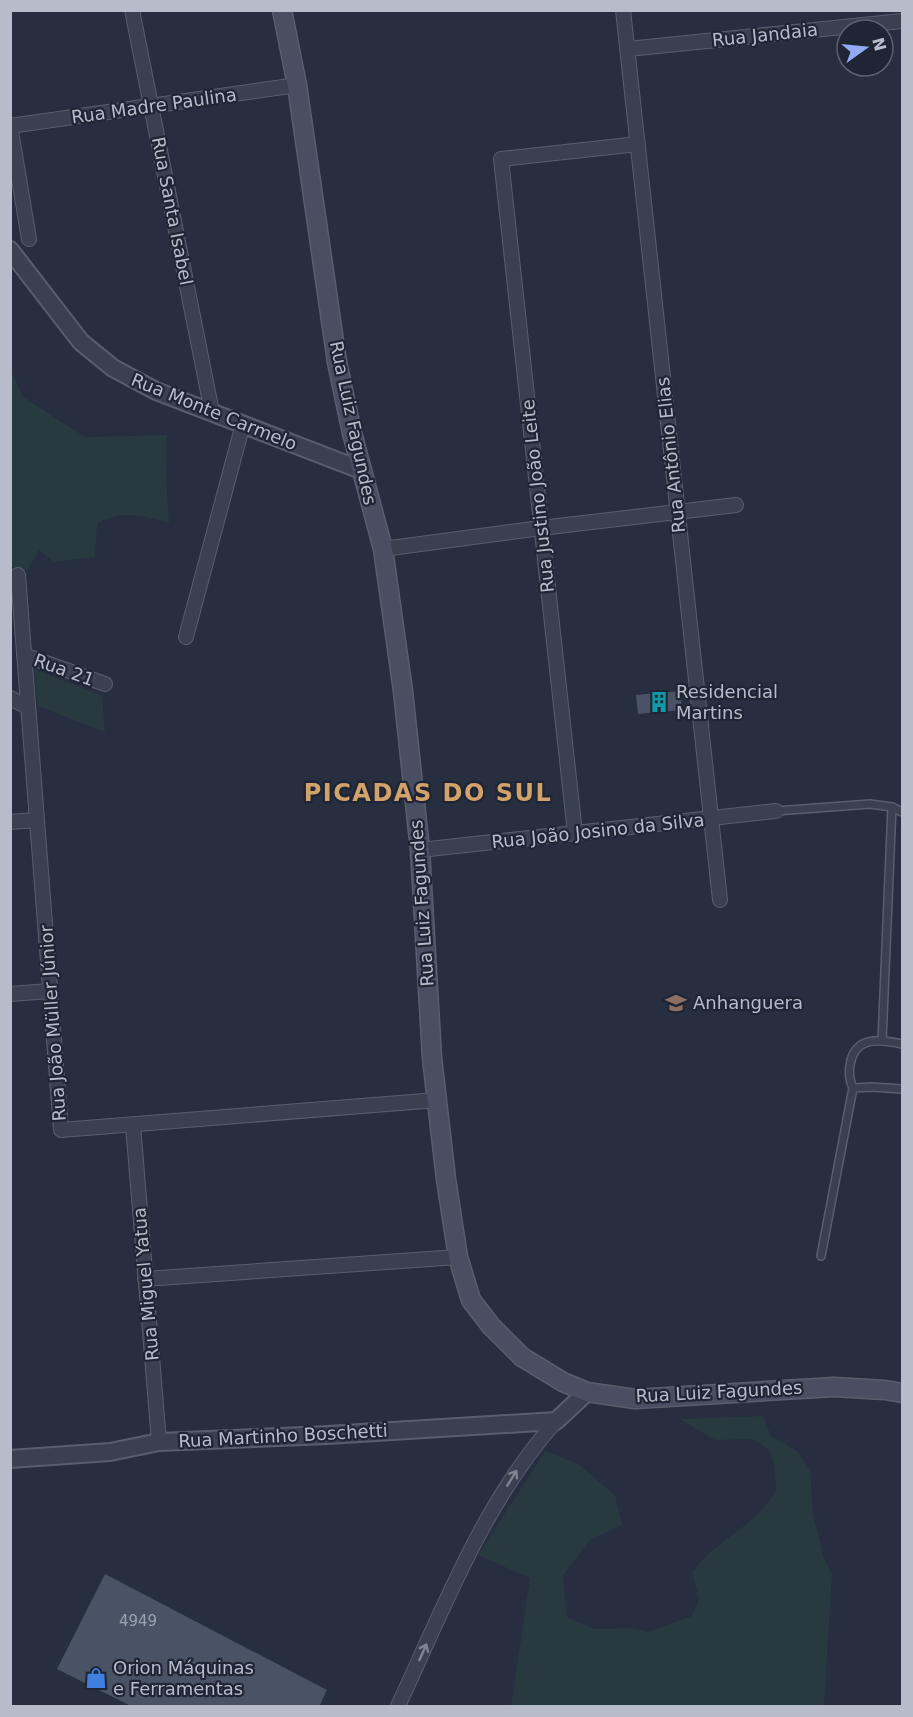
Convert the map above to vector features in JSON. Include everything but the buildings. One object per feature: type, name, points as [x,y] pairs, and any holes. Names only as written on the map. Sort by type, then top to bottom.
[{"type":"main road","name":"Rua Luiz Fagundes","points":[[282,10],[297,85],[337,362],[352,434],[383,549],[403,691],[420,850],[432,1058],[446,1179],[458,1257],[471,1300],[491,1326],[522,1357],[563,1382],[587,1392],[635,1399],[834,1387],[885,1390],[903,1394]]},
{"type":"street","name":"Rua Santa Isabel","points":[[132,10],[212,412]]},
{"type":"street","name":"Rua Antônio Elias","points":[[623,10],[720,900]]},
{"type":"street","name":"Rua Jandaia","points":[[628,49],[903,21]]},
{"type":"street","name":"Rua Madre Paulina","points":[[11,126],[297,85]]},
{"type":"street","points":[[11,126],[29,239]]},
{"type":"street","name":"Rua Justino João Leite","points":[[574,833],[501,159],[638,144]]},
{"type":"street","name":"Rua Monte Carmelo","points":[[10,250],[81,342],[101,360],[128,378],[362,470]]},
{"type":"street","points":[[186,637],[243,424]]},
{"type":"street","points":[[383,549],[736,505]]},
{"type":"street","name":"Rua João Müller Júnior","points":[[18,575],[61,1131],[437,1100]]},
{"type":"street","name":"Rua 21","points":[[24,655],[105,684]]},
{"type":"street","points":[[10,698],[28,707]]},
{"type":"street","name":"Rua João Josino da Silva","points":[[420,850],[776,811]]},
{"type":"street","points":[[10,822],[37,820]]},
{"type":"street","points":[[10,994],[50,991]]},
{"type":"street","name":"Rua Miguel Yatua","points":[[133,1125],[159,1442]]},
{"type":"street","points":[[145,1279],[458,1257]]},
{"type":"street","points":[[398,1707],[484,1525],[517,1469],[556,1421],[587,1392]]},
{"type":"street","name":"Rua Martinho Boschetti","points":[[10,1459],[110,1452],[159,1442],[556,1421]]},
{"type":"lane","points":[[776,811],[870,804],[892,807],[903,812]]},
{"type":"lane","points":[[882,1041],[892,807]]},
{"type":"lane","points":[[821,1256],[853,1088],[849,1064],[859,1047],[867,1042],[882,1041],[903,1044]]},
{"type":"lane","points":[[853,1088],[903,1089]]},
{"type":"shaded area","points":[[11,371],[23,397],[85,437],[167,435],[166,473],[169,523],[125,515],[107,519],[97,523],[95,557],[54,562],[39,550],[28,570],[11,567]]},
{"type":"shaded area","points":[[34,669],[102,696],[105,732],[38,706]]},
{"type":"shaded area","points":[[763,1416],[771,1436],[798,1452],[810,1470],[813,1515],[824,1558],[832,1574],[824,1706],[511,1706],[530,1578],[478,1555],[545,1451],[578,1464],[615,1495],[622,1525],[590,1540],[563,1575],[567,1617],[594,1629],[629,1628],[648,1632],[692,1616],[699,1599],[692,1572],[709,1553],[754,1518],[776,1491],[775,1468],[770,1451],[753,1439],[715,1440],[680,1419]]},
{"type":"place","name":"Residencial Martins","points":[[659,702]]},
{"type":"place","name":"Anhanguera","points":[[676,1003]]},
{"type":"place","name":"Orion Máquinas e Ferramentas","points":[[96,1678]]},
{"type":"district","name":"PICADAS DO SUL","points":[[428,793]]}]
